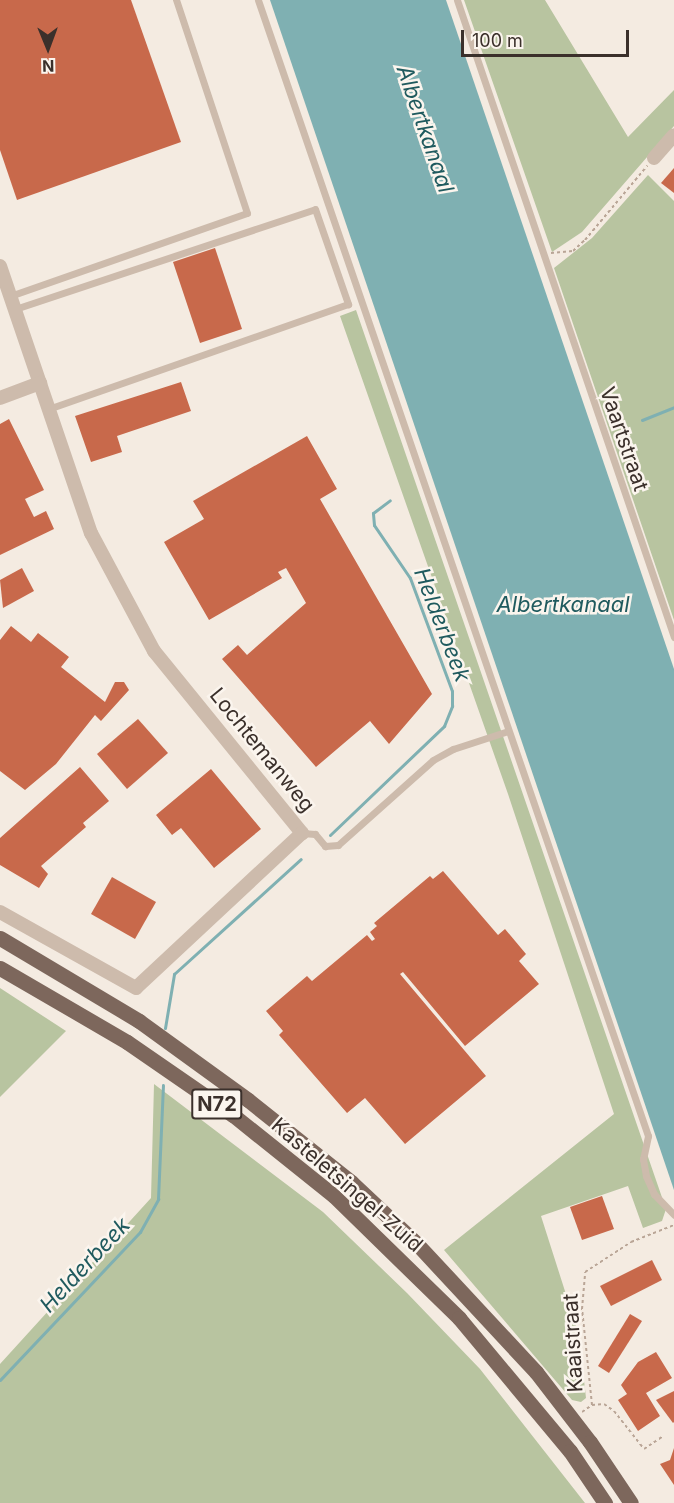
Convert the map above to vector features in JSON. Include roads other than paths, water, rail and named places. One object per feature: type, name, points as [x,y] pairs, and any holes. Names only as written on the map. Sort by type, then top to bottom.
[{"type":"main road","name":"Kasteletsingel-Zuid","points":[[0,938],[82,984],[177,1048],[351,1182],[478,1307],[572,1419],[631,1503]]},
{"type":"main road","name":"Kasteletsingel-Zuid","points":[[0,968],[127,1042],[233,1115],[334,1196],[459,1318],[557,1435],[605,1503]]},
{"type":"street","points":[[654,158],[674,135]]},
{"type":"street","name":"Lochtemanweg","points":[[0,266],[91,533],[154,651],[302,833],[136,988],[0,912]]},
{"type":"street","points":[[0,398],[40,383]]},
{"type":"lane","points":[[12,303],[247,213],[176,0]]},
{"type":"lane","points":[[258,0],[648,1136],[643,1159],[646,1176],[654,1194],[674,1215]]},
{"type":"lane","name":"Vaartstraat","points":[[457,0],[674,637]]},
{"type":"lane","points":[[12,303],[315,209],[348,304],[49,409]]},
{"type":"lane","points":[[302,833],[315,834],[326,846],[338,845],[433,760],[453,749],[508,731]]},
{"type":"water","name":"Albertkanaal","points":[[270,0],[446,0],[674,669],[674,1190]]},
{"type":"waterway","name":"Helderbeek","points":[[642,420],[674,407]]},
{"type":"waterway","name":"Helderbeek","points":[[330,835],[444,726],[452,706],[452,691],[410,578],[374,525],[373,513],[390,500]]},
{"type":"waterway","name":"Helderbeek","points":[[165,1028],[174,974],[301,859]]},
{"type":"waterway","name":"Helderbeek","points":[[0,1380],[140,1232],[158,1199],[163,1085]]}]
